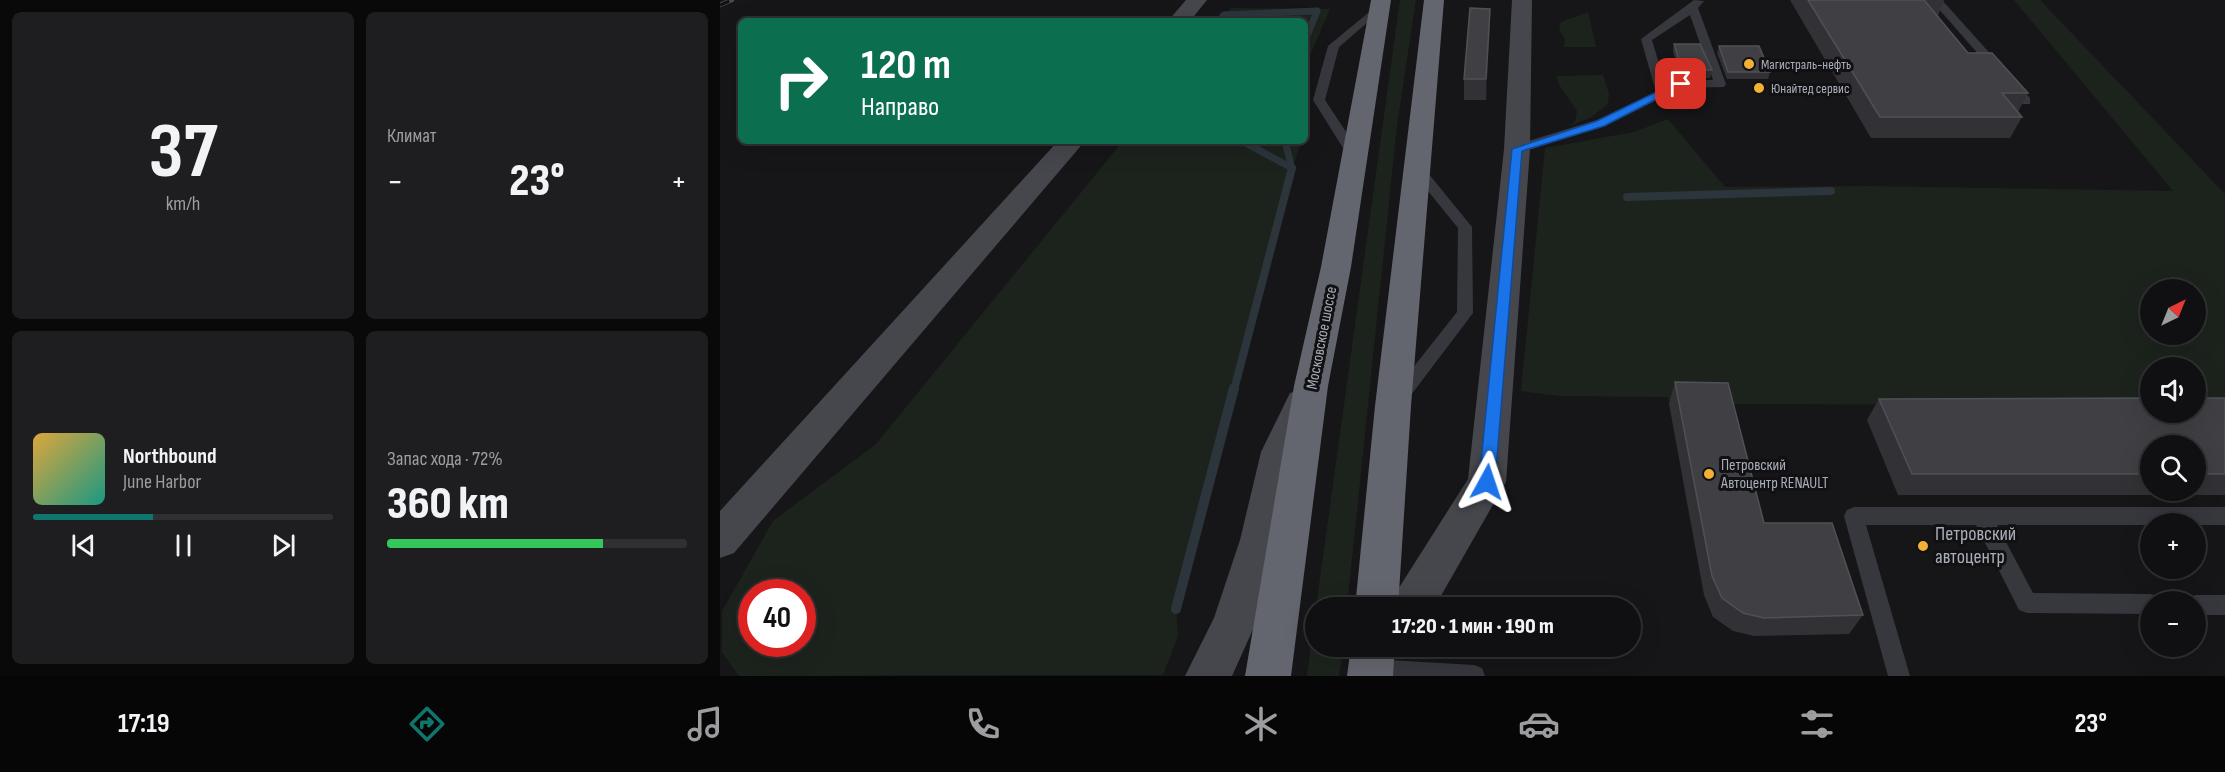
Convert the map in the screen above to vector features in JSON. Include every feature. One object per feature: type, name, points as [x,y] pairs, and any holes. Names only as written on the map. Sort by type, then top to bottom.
[{"type":"highway","points":[[1377,597],[1434,0]]},
{"type":"highway","name":"Московское шоссе","points":[[1268,676],[1311,386],[1336,267],[1353,153],[1380,4]]},
{"type":"street","points":[[1182,18],[1197,0]]},
{"type":"street","points":[[1417,597],[1487,482],[1517,149],[1522,0]]},
{"type":"street","points":[[720,540],[1069,144]]},
{"type":"street","points":[[1208,676],[1233,625],[1260,540],[1280,452],[1311,386]]},
{"type":"lane","points":[[1936,0],[2026,101]]},
{"type":"lane","points":[[1353,153],[1319,100],[1334,45],[1380,4]]},
{"type":"lane","points":[[1517,149],[1601,123],[1663,95],[1681,84],[1720,84],[1696,4],[1646,39],[1663,95]]},
{"type":"lane","points":[[1394,406],[1465,313],[1465,227],[1418,170]]},
{"type":"lane","points":[[1899,676],[1854,516],[2225,516]]},
{"type":"lane","points":[[1982,516],[2027,603],[2140,604]]},
{"type":"lane","points":[[2206,605],[2225,605]]},
{"type":"lane","points":[[1375,660],[1474,676]]},
{"type":"shaded area","points":[[1400,0],[1416,0],[1397,125],[1348,597],[1317,597]]},
{"type":"shaded area","points":[[2014,0],[2040,0],[2225,194],[2225,405],[2206,405],[2206,357],[2140,357],[2140,405],[1669,404],[1668,397],[1560,396],[1521,391],[1545,148],[1634,132],[1668,119],[1725,187],[1869,186],[2173,191]]},
{"type":"shaded area","points":[[1231,8],[1330,9],[1308,60],[1308,18],[1222,18]]},
{"type":"shaded area","points":[[1588,12],[1596,47],[1564,47],[1565,39],[1559,30],[1561,22]]},
{"type":"shaded area","points":[[1603,75],[1609,94],[1608,104],[1590,118],[1569,126],[1575,122],[1577,111],[1556,76]]},
{"type":"shaded area","points":[[1121,144],[1301,144],[1292,168],[1176,609],[1178,636],[1163,675],[739,676],[722,652],[722,611],[738,583],[738,657],[816,657],[816,579],[740,579],[773,521],[876,444]]},
{"type":"shaded area","points":[[1309,657],[1342,657],[1339,676],[1307,676]]},
{"type":"building","points":[[1808,0],[1924,0],[1968,53],[1992,53],[2028,93],[2002,93],[2022,117],[1880,117]]},
{"type":"building","points":[[1470,8],[1490,9],[1486,79],[1464,79]]},
{"type":"building","points":[[1674,44],[1700,44],[1712,70],[1682,70]]},
{"type":"building","points":[[1719,46],[1759,46],[1770,72],[1728,72]]},
{"type":"building","name":"Петровский Автоцентр RENAULT","points":[[1675,382],[1728,383],[1764,523],[1832,523],[1863,615],[1764,618],[1743,613],[1722,598],[1712,576]]},
{"type":"building","points":[[2140,398],[2140,423],[2206,423],[2206,398],[2225,398],[2225,474],[2206,474],[2206,435],[2140,435],[2140,474],[1912,474],[1879,399]]},
{"type":"waterway","points":[[1222,18],[1224,15],[1317,11],[1308,34]]},
{"type":"waterway","points":[[1248,144],[1292,168]]},
{"type":"waterway","points":[[1286,144],[1292,168]]},
{"type":"waterway","points":[[1234,390],[1292,168]]},
{"type":"waterway","points":[[1627,197],[1831,191]]},
{"type":"waterway","points":[[1176,609],[1234,388]]},
{"type":"railway","points":[[720,5],[732,0]]},
{"type":"place","name":"Магистраль-нефть","points":[[1749,64]]},
{"type":"place","name":"Юнайтед сервис","points":[[1759,88]]},
{"type":"place","name":"Петровский Автоцентр RENAULT","points":[[1709,474]]},
{"type":"place","name":"Петровский автоцентр","points":[[1923,546]]},
{"type":"route","points":[[1487,482],[1517,149],[1601,123],[1663,95],[1681,84]]}]
